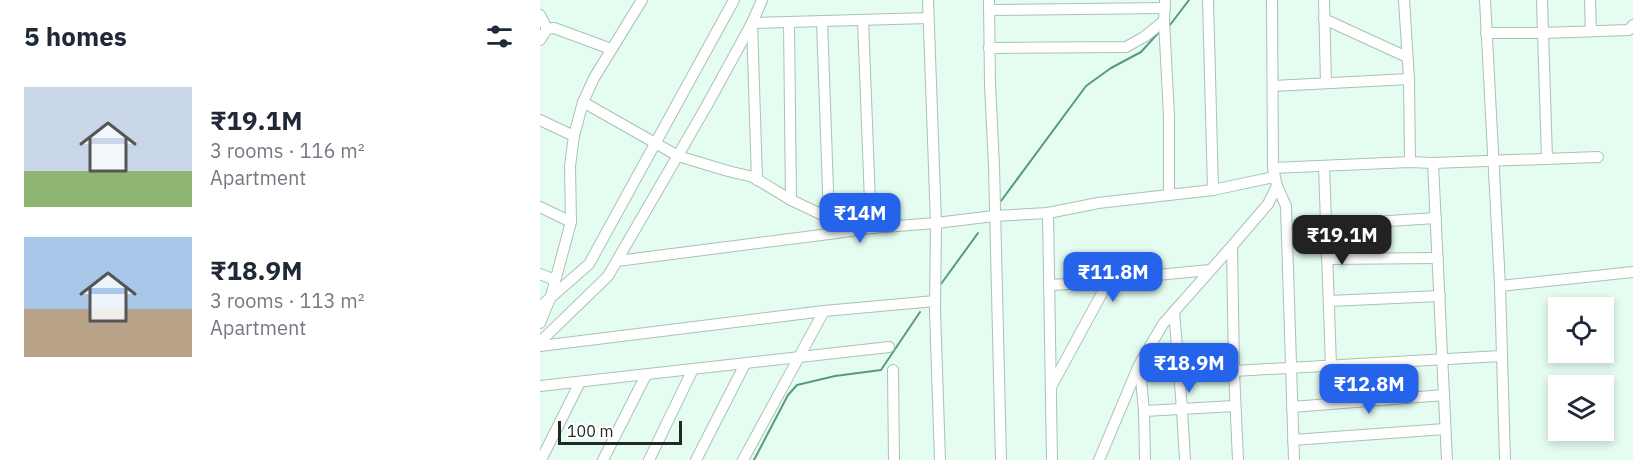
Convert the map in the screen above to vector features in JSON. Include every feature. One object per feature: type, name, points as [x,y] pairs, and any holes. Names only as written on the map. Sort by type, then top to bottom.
[{"type":"street","points":[[540,323],[551,296],[571,222],[570,165],[574,136],[583,102],[594,78],[642,0]]},
{"type":"street","points":[[540,307],[589,264],[734,0]]},
{"type":"street","points":[[540,344],[608,276],[678,156],[752,23],[762,0]]},
{"type":"street","points":[[928,0],[936,223],[935,302],[940,460]]},
{"type":"street","points":[[1208,0],[1213,190]]},
{"type":"street","points":[[1099,460],[1140,365],[1163,324],[1268,204],[1275,177],[1272,0]]},
{"type":"street","points":[[1323,0],[1326,83]]},
{"type":"street","points":[[1485,0],[1500,286],[1505,460]]},
{"type":"street","points":[[1542,0],[1547,159]]},
{"type":"street","points":[[1590,0],[1591,31]]},
{"type":"street","points":[[1401,1],[1407,57],[1410,162]]},
{"type":"street","points":[[1001,460],[989,5],[1165,4],[1169,195]]},
{"type":"street","points":[[540,15],[547,29]]},
{"type":"street","points":[[752,23],[928,18]]},
{"type":"street","points":[[1324,19],[1407,57]]},
{"type":"street","points":[[863,20],[871,228]]},
{"type":"street","points":[[822,21],[829,234]]},
{"type":"street","points":[[989,48],[1126,47],[1144,37],[1164,21]]},
{"type":"street","points":[[789,22],[791,200]]},
{"type":"street","points":[[752,23],[757,180]]},
{"type":"street","points":[[1486,33],[1629,30],[1633,25]]},
{"type":"street","points":[[540,40],[547,29],[554,28],[611,49]]},
{"type":"street","points":[[1273,86],[1408,79]]},
{"type":"street","points":[[583,102],[678,156],[757,180],[791,200],[829,218]]},
{"type":"street","points":[[540,120],[574,136]]},
{"type":"street","points":[[617,261],[871,228],[1048,213],[1098,203],[1213,190],[1324,166],[1598,157]]},
{"type":"street","points":[[1433,163],[1447,460]]},
{"type":"street","points":[[1324,166],[1331,366]]},
{"type":"street","points":[[1275,177],[1286,206],[1294,460]]},
{"type":"street","points":[[540,207],[571,222]]},
{"type":"street","points":[[1048,213],[1052,460]]},
{"type":"street","points":[[1326,225],[1436,219]]},
{"type":"street","points":[[1232,246],[1238,460]]},
{"type":"street","points":[[1328,259],[1438,258]]},
{"type":"street","points":[[1049,285],[1108,282],[1115,279],[1210,270]]},
{"type":"street","points":[[1500,286],[1633,272]]},
{"type":"street","points":[[540,274],[555,280]]},
{"type":"street","points":[[1051,387],[1108,282]]},
{"type":"street","points":[[1329,301],[1440,296]]},
{"type":"street","points":[[540,344],[824,311],[935,302]]},
{"type":"street","points":[[743,460],[824,311]]},
{"type":"street","points":[[1174,311],[1185,460]]},
{"type":"street","points":[[540,386],[889,347]]},
{"type":"street","points":[[1234,371],[1501,356]]},
{"type":"street","points":[[696,460],[745,364]]},
{"type":"street","points":[[1140,365],[1145,460]]},
{"type":"street","points":[[649,460],[693,369]]},
{"type":"street","points":[[893,370],[894,460]]},
{"type":"street","points":[[603,460],[645,375]]},
{"type":"street","points":[[541,460],[580,382]]},
{"type":"street","points":[[1292,407],[1444,395]]},
{"type":"street","points":[[1144,411],[1235,406]]},
{"type":"street","points":[[1293,440],[1445,429]]},
{"type":"waterway","points":[[1170,25],[1189,0]]},
{"type":"waterway","points":[[1001,201],[1086,86],[1111,68],[1141,52],[1160,31]]},
{"type":"waterway","points":[[941,284],[978,233]]},
{"type":"waterway","points":[[754,460],[788,395],[797,385],[835,376],[881,370],[920,312]]}]
